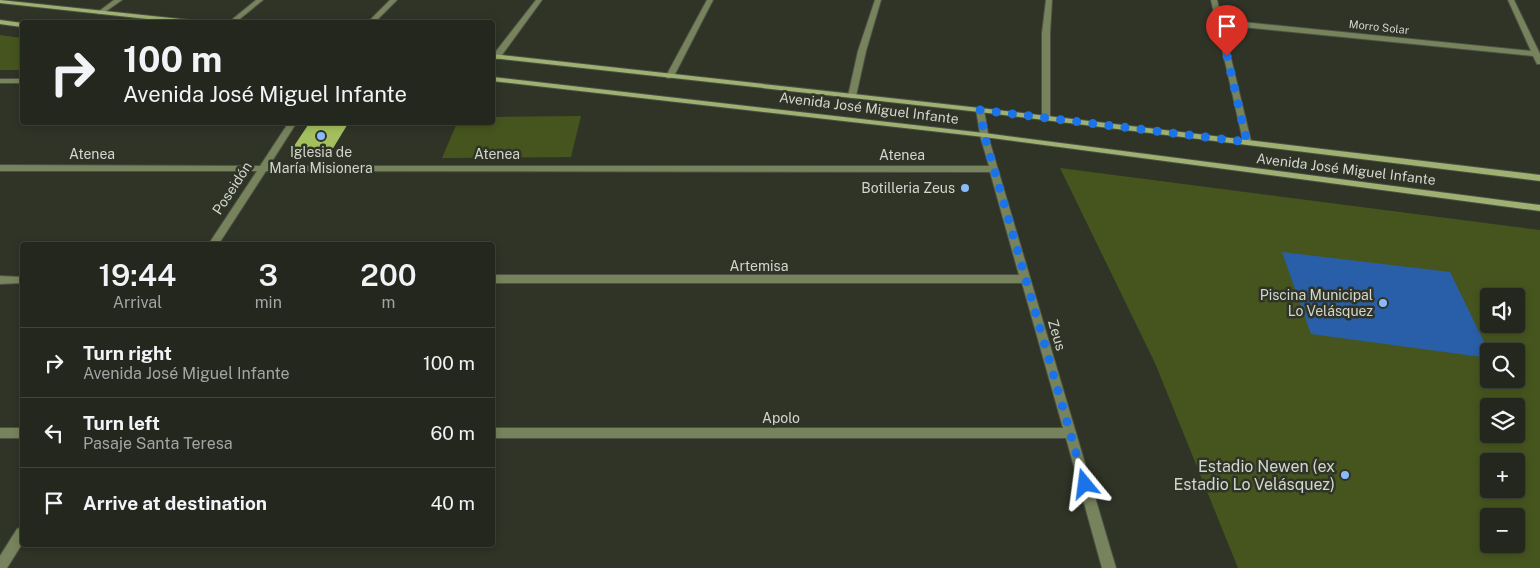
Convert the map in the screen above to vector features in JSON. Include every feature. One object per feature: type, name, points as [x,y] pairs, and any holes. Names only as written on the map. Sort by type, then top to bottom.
[{"type":"main road","points":[[0,1],[172,20]]},
{"type":"main road","points":[[0,22],[20,25]]},
{"type":"main road","name":"Avenida José Miguel Infante","points":[[495,56],[980,110],[1540,178]]},
{"type":"main road","name":"Avenida José Miguel Infante","points":[[495,79],[984,135],[1540,208]]},
{"type":"street","points":[[100,12],[119,0]]},
{"type":"street","points":[[235,20],[260,0]]},
{"type":"street","points":[[373,20],[394,0]]},
{"type":"street","points":[[495,55],[539,0]]},
{"type":"street","points":[[670,76],[710,0]]},
{"type":"street","points":[[852,96],[862,51],[878,0]]},
{"type":"street","points":[[1046,118],[1046,32],[1049,0]]},
{"type":"street","points":[[1214,0],[1247,142]]},
{"type":"street","points":[[1511,0],[1540,62]]},
{"type":"street","name":"Morro Solar","points":[[1220,22],[1536,54]]},
{"type":"street","points":[[0,81],[20,81]]},
{"type":"street","name":"Zeus","points":[[980,110],[984,135],[1109,568]]},
{"type":"street","name":"Poseidón","points":[[214,242],[291,125]]},
{"type":"street","name":"Atenea","points":[[0,168],[994,168]]},
{"type":"street","name":"Artemisa","points":[[495,279],[1025,279]]},
{"type":"street","points":[[0,280],[20,280]]},
{"type":"street","points":[[0,433],[20,433]]},
{"type":"street","name":"Apolo","points":[[495,433],[1070,433]]},
{"type":"street","points":[[0,568],[20,537]]},
{"type":"green space","points":[[0,35],[20,38],[20,70],[0,70]]},
{"type":"green space","points":[[581,116],[571,157],[442,158],[456,125],[495,125],[495,117]]},
{"type":"green space","points":[[1060,168],[1540,230],[1540,568],[1238,568],[1155,363]]},
{"type":"water","name":"Piscina Municipal Lo Velásquez","points":[[1282,252],[1450,272],[1485,343],[1480,343],[1480,357],[1311,334]]},
{"type":"building","name":"Iglesia de María Misionera","points":[[308,125],[347,125],[332,150],[292,149]]},
{"type":"place","name":"Iglesia de María Misionera","points":[[321,136]]},
{"type":"place","name":"Botilleria Zeus","points":[[965,188]]},
{"type":"place","name":"Piscina Municipal Lo Velásquez","points":[[1383,303]]},
{"type":"place","name":"Estadio Newen (ex Estadio Lo Velásquez)","points":[[1345,475]]},
{"type":"route","points":[[1085,484],[985,138],[980,110],[1247,142],[1227,56]]}]
